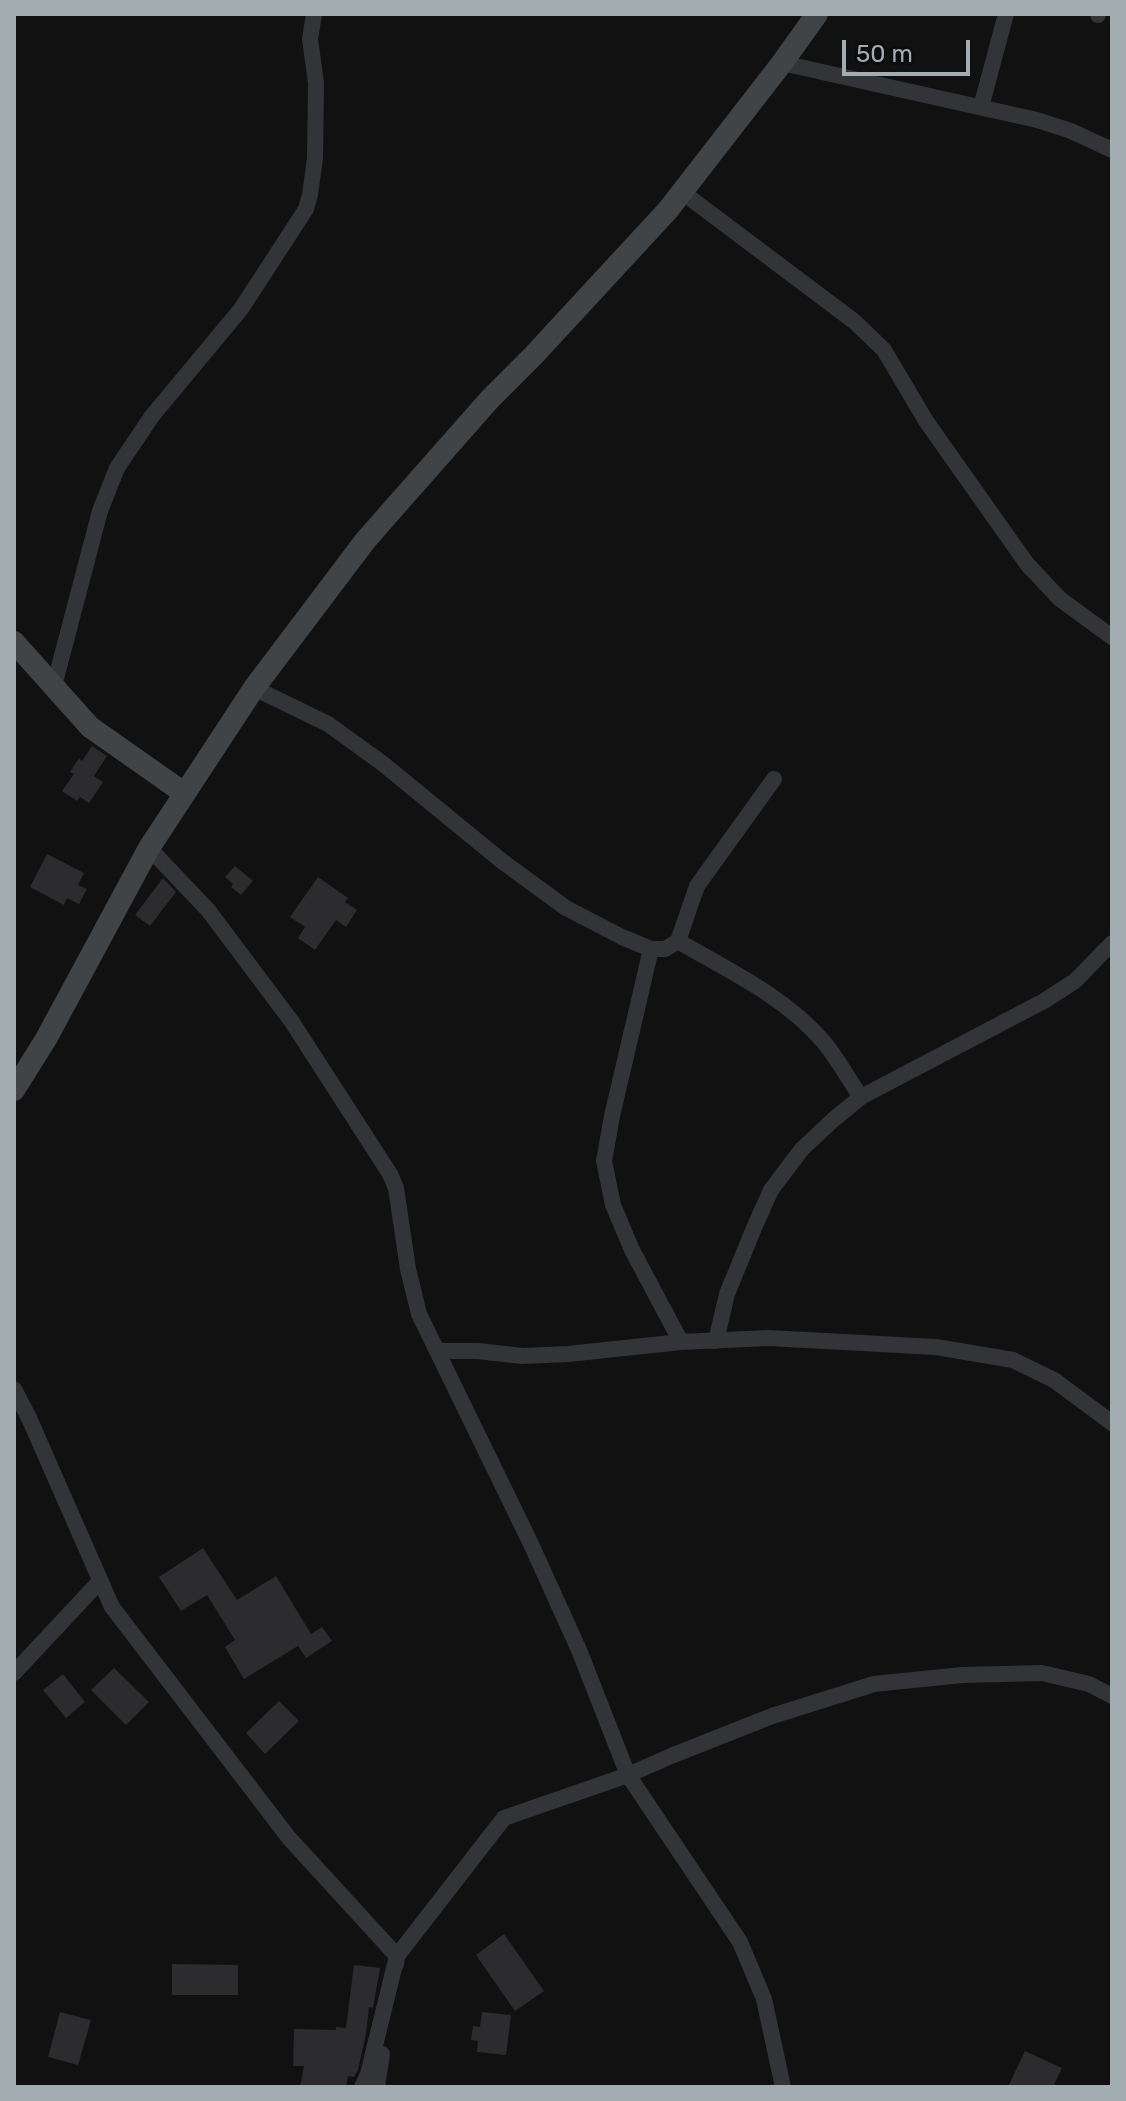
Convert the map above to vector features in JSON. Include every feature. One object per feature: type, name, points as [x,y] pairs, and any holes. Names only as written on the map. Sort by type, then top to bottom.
[{"type":"street","points":[[54,686],[100,511],[117,468],[152,416],[241,309],[306,209],[315,158],[316,83],[310,39],[314,14]]},
{"type":"street","points":[[14,1090],[60,1013],[149,848],[254,688],[365,541],[490,399],[682,192],[817,14]]},
{"type":"street","points":[[981,107],[1006,14]]},
{"type":"street","points":[[782,63],[1037,120],[1071,131],[1112,150]]},
{"type":"street","points":[[682,192],[832,304],[884,350],[926,421],[1027,564],[1060,599],[1112,637]]},
{"type":"street","points":[[14,642],[90,727],[184,793]]},
{"type":"street","points":[[254,688],[328,724],[566,908],[651,949],[665,949],[678,941],[697,886],[774,779]]},
{"type":"street","points":[[149,848],[208,910],[292,1022],[390,1174],[396,1188],[408,1269],[419,1314],[531,1544],[579,1650],[628,1775],[740,1942],[764,1999],[783,2087]]},
{"type":"street","points":[[678,941],[792,1010],[823,1041],[861,1097]]},
{"type":"street","points":[[716,1341],[734,1272],[771,1190],[802,1149],[861,1097],[1044,1001],[1075,981],[1112,943]]},
{"type":"street","points":[[651,949],[604,1161],[613,1205],[632,1250],[681,1342]]},
{"type":"street","points":[[437,1351],[553,1355],[681,1342],[769,1338],[936,1347],[1013,1360],[1054,1380],[1112,1423]]},
{"type":"street","points":[[14,1389],[112,1607],[289,1838],[397,1956]]},
{"type":"street","points":[[14,1673],[100,1581]]},
{"type":"street","points":[[362,2087],[368,2074],[397,1956],[504,1818],[628,1775],[772,1716],[874,1684],[962,1675],[1042,1673],[1089,1684],[1112,1696]]},
{"type":"street","points":[[377,2087],[397,1956]]},
{"type":"building","points":[[92,746],[107,756],[94,776],[103,782],[89,803],[80,797],[77,801],[62,791],[74,774],[70,772],[79,758],[82,761]]},
{"type":"building","points":[[47,854],[84,873],[78,885],[87,889],[79,904],[67,898],[64,905],[30,887]]},
{"type":"building","points":[[235,866],[253,881],[241,895],[225,877]]},
{"type":"building","points":[[318,877],[348,898],[345,902],[357,910],[346,927],[336,920],[315,950],[298,938],[305,927],[290,917]]},
{"type":"building","points":[[163,878],[176,892],[150,926],[135,915]]},
{"type":"building","points":[[203,1548],[237,1600],[276,1576],[311,1634],[322,1627],[332,1641],[306,1658],[298,1646],[244,1679],[225,1647],[235,1640],[207,1595],[181,1611],[159,1577]]},
{"type":"building","points":[[114,1668],[149,1702],[126,1725],[91,1690]]},
{"type":"building","points":[[63,1674],[85,1702],[66,1718],[43,1690]]},
{"type":"building","points":[[279,1701],[299,1721],[265,1754],[246,1733]]},
{"type":"building","points":[[504,1934],[544,1991],[515,2011],[476,1955]]},
{"type":"building","points":[[172,1964],[238,1965],[238,1995],[172,1995]]},
{"type":"building","points":[[354,1965],[380,1968],[373,2008],[369,2007],[358,2070],[354,2077],[348,2076],[346,2087],[300,2087],[304,2066],[293,2066],[294,2029],[346,2028]]},
{"type":"building","points":[[60,2012],[91,2020],[78,2065],[48,2057]]},
{"type":"building","points":[[482,2012],[511,2015],[506,2055],[477,2052],[478,2041],[471,2040],[473,2026],[480,2027]]},
{"type":"building","points":[[1025,2051],[1062,2068],[1053,2087],[1008,2087]]}]
